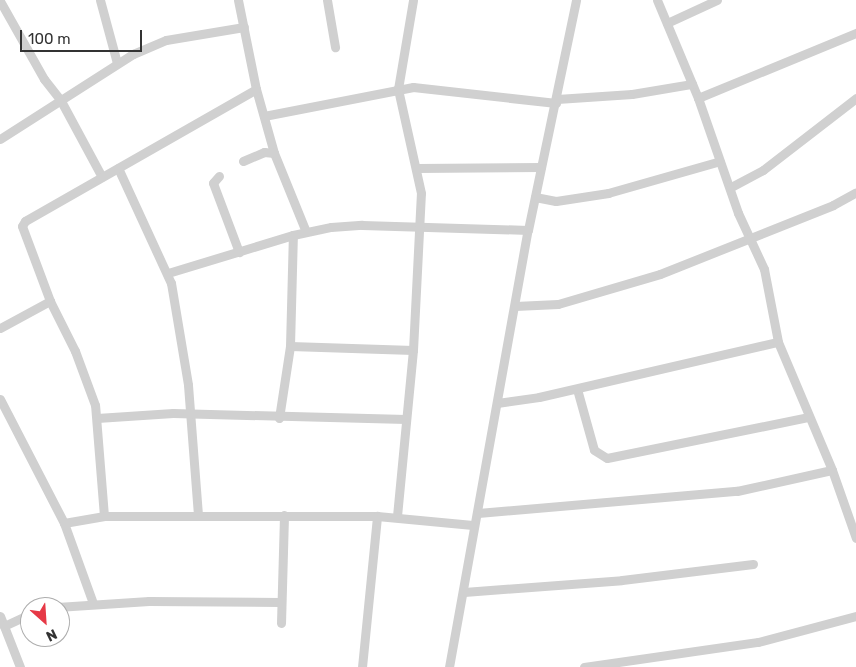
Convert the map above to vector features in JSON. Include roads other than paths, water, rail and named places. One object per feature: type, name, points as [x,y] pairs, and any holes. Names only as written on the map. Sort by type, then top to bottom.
[{"type":"street","points":[[100,0],[118,63]]},
{"type":"street","points":[[238,0],[256,89],[274,153],[306,232]]},
{"type":"street","points":[[327,0],[335,47]]},
{"type":"street","points":[[397,516],[414,350],[421,193],[418,168],[398,89],[413,0]]},
{"type":"street","points":[[449,667],[528,230],[576,0]]},
{"type":"street","points":[[657,0],[698,98],[731,187],[738,213],[769,284],[778,342],[832,470],[856,538]]},
{"type":"street","points":[[667,23],[717,0]]},
{"type":"street","points":[[0,2],[44,79],[61,101],[102,177]]},
{"type":"street","points":[[0,139],[118,63],[166,40],[244,27]]},
{"type":"street","points":[[698,98],[856,33]]},
{"type":"street","points":[[264,116],[413,87],[556,101],[632,94],[692,84]]},
{"type":"street","points":[[104,516],[97,418],[79,359],[50,301],[22,226],[25,221],[256,89]]},
{"type":"street","points":[[731,187],[763,170],[856,98]]},
{"type":"street","points":[[243,161],[264,152],[274,153]]},
{"type":"street","points":[[535,197],[556,201],[608,193],[720,161]]},
{"type":"street","points":[[418,168],[541,167]]},
{"type":"street","points":[[118,168],[168,273],[180,327],[190,414],[198,516]]},
{"type":"street","points":[[219,176],[213,182],[239,252]]},
{"type":"street","points":[[515,306],[558,304],[660,274],[833,205],[856,192]]},
{"type":"street","points":[[168,273],[306,232],[362,225],[528,230]]},
{"type":"street","points":[[279,418],[290,346],[292,236]]},
{"type":"street","points":[[0,328],[50,301]]},
{"type":"street","points":[[497,403],[576,389],[778,342]]},
{"type":"street","points":[[290,346],[414,350]]},
{"type":"street","points":[[576,389],[594,450],[607,458],[809,417]]},
{"type":"street","points":[[0,399],[64,523],[93,603]]},
{"type":"street","points":[[97,418],[137,413],[279,418],[406,419]]},
{"type":"street","points":[[478,513],[737,491],[832,470]]},
{"type":"street","points":[[64,523],[104,516],[284,515],[397,516],[474,526]]},
{"type":"street","points":[[280,623],[284,515]]},
{"type":"street","points":[[362,667],[377,516]]},
{"type":"street","points":[[464,592],[622,580],[753,564]]},
{"type":"street","points":[[70,606],[93,603],[280,602]]},
{"type":"street","points":[[0,616],[20,667]]},
{"type":"street","points":[[584,667],[642,657],[758,642],[856,616]]},
{"type":"street","points":[[4,626],[20,619]]},
{"type":"street","points":[[642,657],[642,667]]}]
